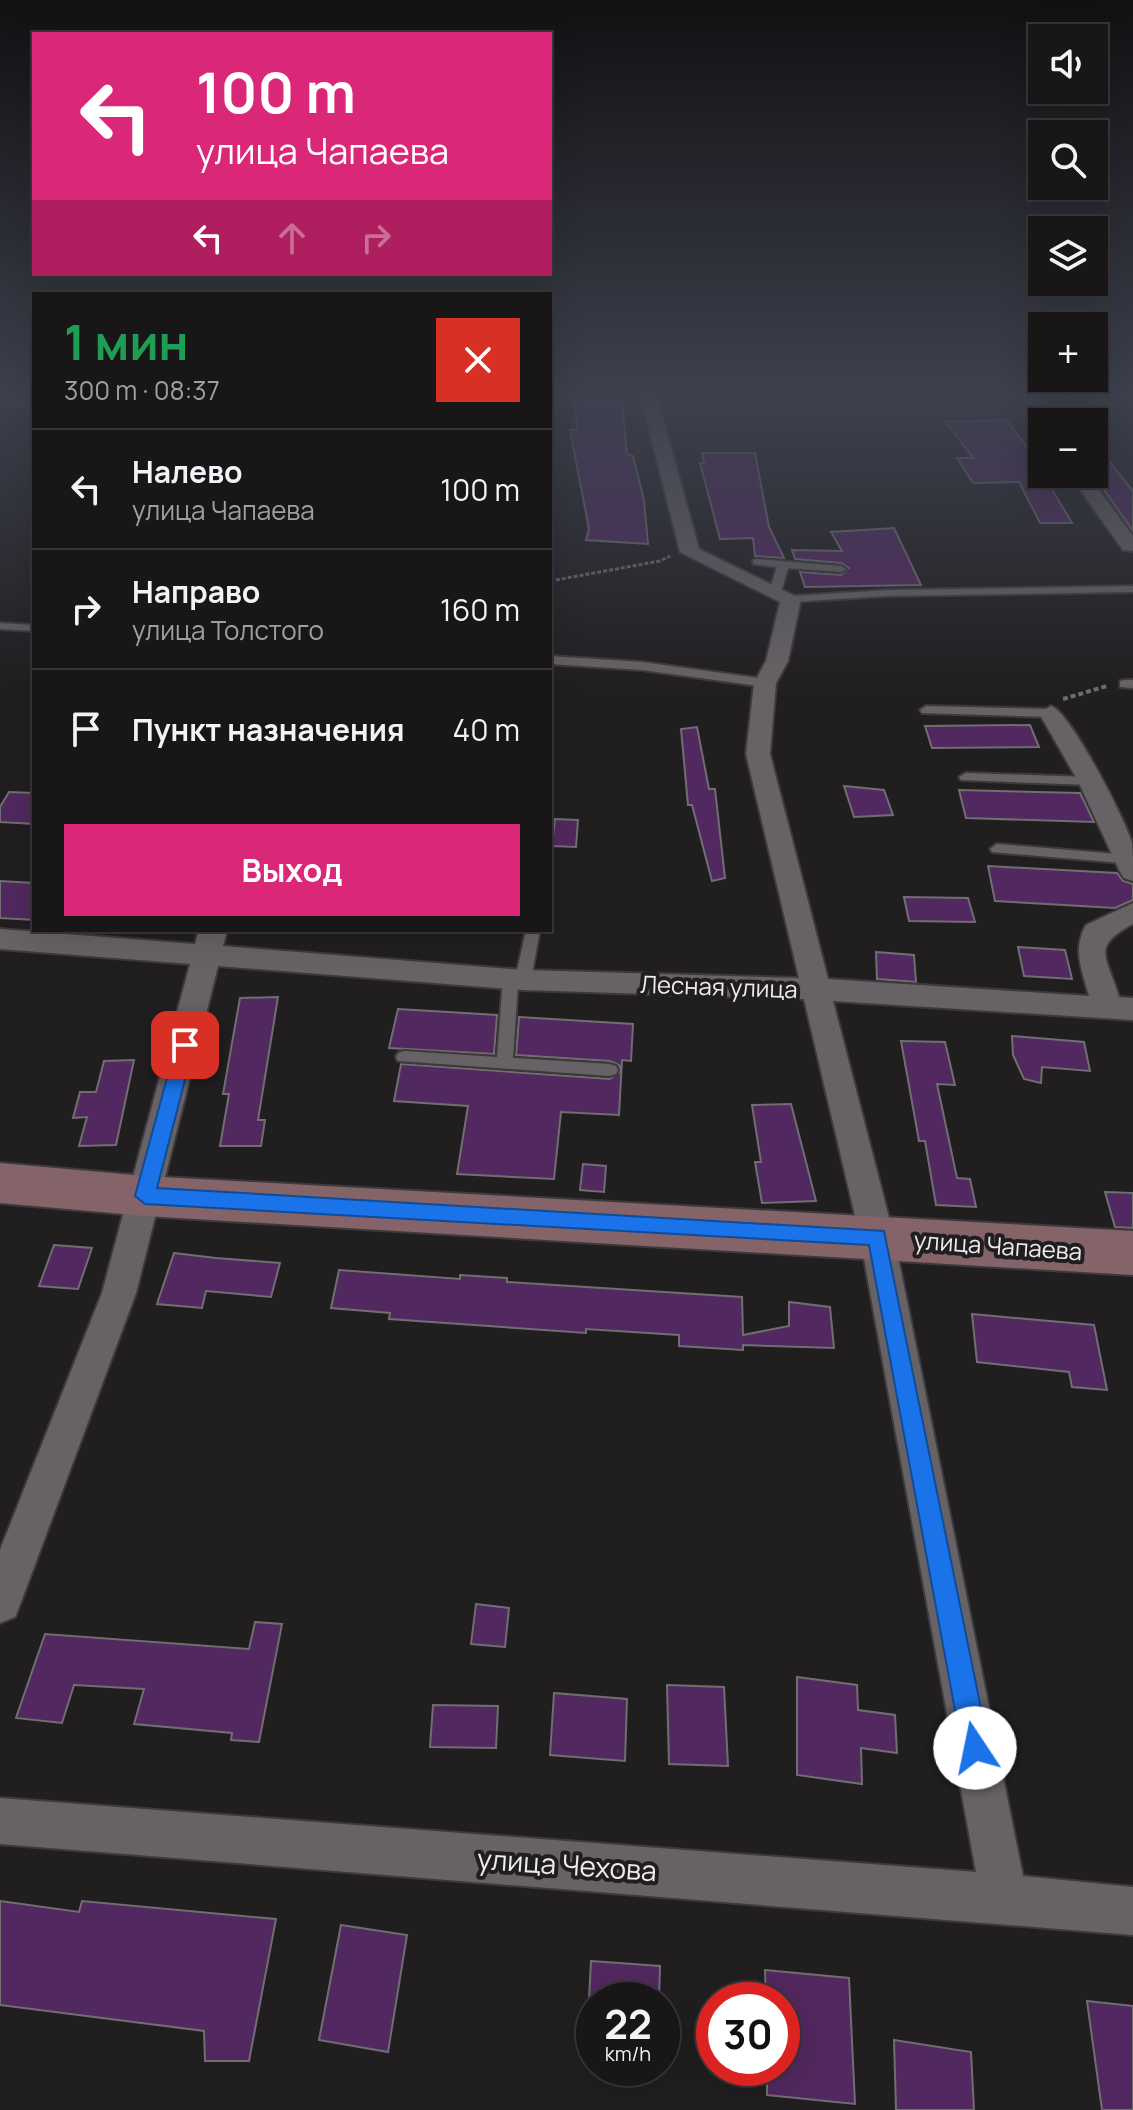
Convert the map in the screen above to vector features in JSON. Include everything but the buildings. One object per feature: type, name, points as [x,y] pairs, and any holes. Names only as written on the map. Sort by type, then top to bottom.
[{"type":"street","points":[[675,495],[689,549],[783,585],[777,661],[765,683],[758,754],[877,1237],[1004,1898]]},
{"type":"street","points":[[1094,495],[1130,546]]},
{"type":"street","points":[[1051,713],[1090,781],[1131,866]]},
{"type":"street","name":"Лесная улица","points":[[0,939],[211,942],[517,979],[814,989],[1120,1008],[1090,947],[1096,932],[1133,912]]},
{"type":"street","points":[[0,1602],[119,1293],[211,942]]},
{"type":"street","name":"улица Чапаева","points":[[0,1183],[145,1196],[1133,1253]]},
{"type":"street","name":"улица Чехова","points":[[0,1821],[1004,1898],[1133,1911]]},
{"type":"lane","points":[[757,562],[783,585],[888,593],[1133,589]]},
{"type":"lane","points":[[783,585],[841,569]]},
{"type":"lane","points":[[0,626],[32,628]]},
{"type":"lane","points":[[552,660],[642,666],[765,683]]},
{"type":"lane","points":[[926,710],[1051,713]]},
{"type":"lane","points":[[966,777],[1090,781]]},
{"type":"lane","points":[[997,849],[1131,866]]},
{"type":"lane","points":[[505,1061],[517,979],[532,932]]},
{"type":"lane","points":[[404,1057],[610,1070]]},
{"type":"path","points":[[552,581],[660,561],[689,549]]},
{"type":"path","points":[[1051,713],[1062,700],[1084,690],[1128,684]]},
{"type":"route","points":[[185,1045],[145,1196],[877,1237],[975,1748]]}]
